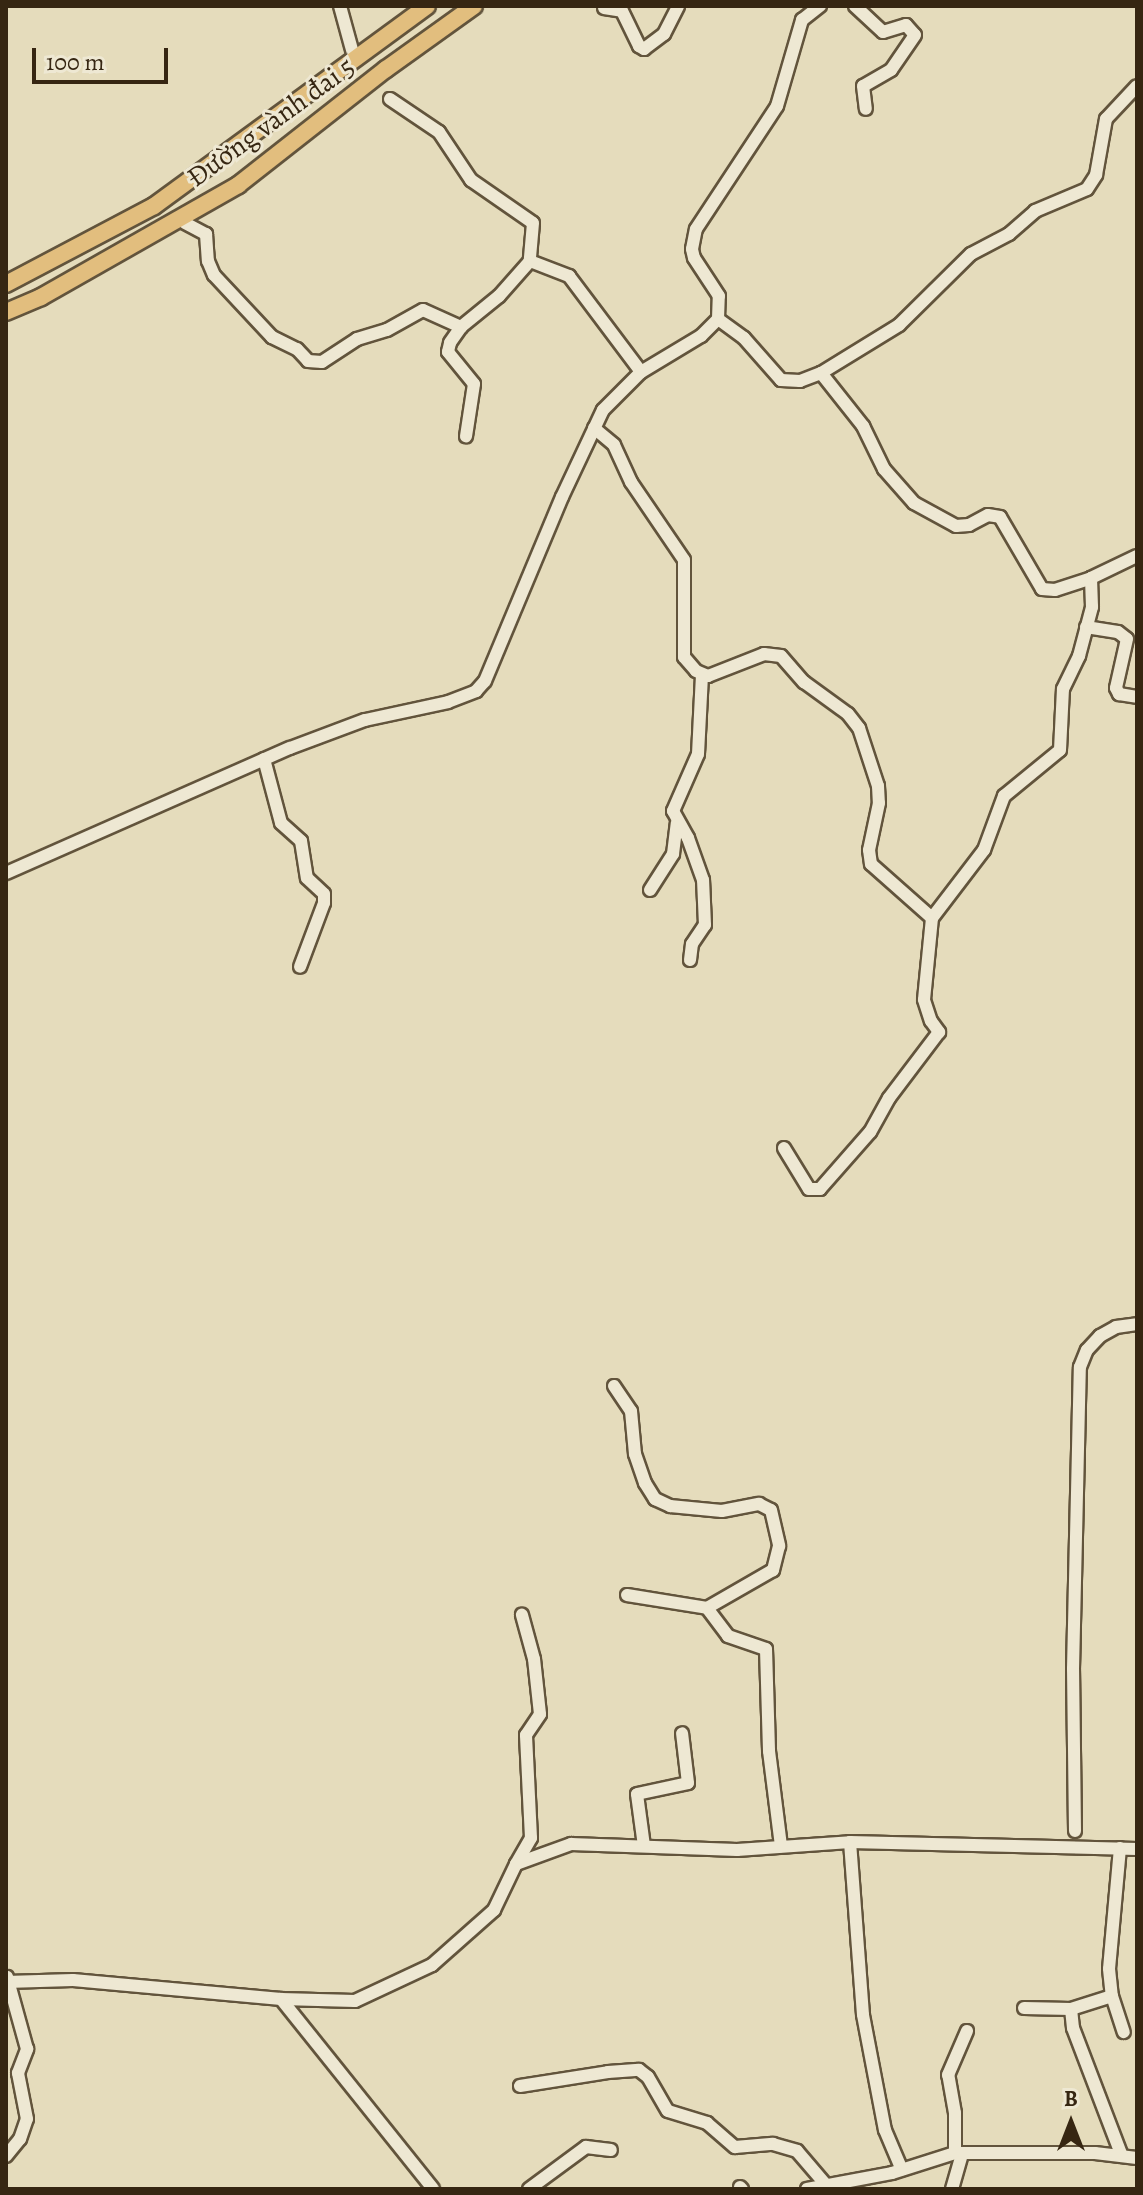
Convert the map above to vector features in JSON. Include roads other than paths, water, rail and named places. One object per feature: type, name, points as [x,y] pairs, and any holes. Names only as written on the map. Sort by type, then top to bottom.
[{"type":"main road","name":"Đường vành đai 5","points":[[6,284],[154,206],[427,6]]},
{"type":"main road","name":"Đường vành đai 5","points":[[6,312],[53,290],[238,185],[386,69],[474,6]]},
{"type":"street","points":[[340,6],[352,50]]},
{"type":"street","points":[[604,8],[622,11],[639,46],[644,49],[664,34],[678,6]]},
{"type":"street","points":[[6,873],[264,759],[365,720],[448,702],[476,691],[485,681],[594,428],[609,401],[641,372],[701,336],[718,319],[719,296],[694,258],[696,229],[782,96],[802,9],[820,6]]},
{"type":"street","points":[[855,6],[883,32],[906,25],[915,35],[891,70],[863,86],[866,109]]},
{"type":"street","points":[[718,319],[744,338],[781,380],[800,381],[821,373],[899,325],[965,258],[1009,234],[1035,211],[1087,189],[1096,175],[1106,119],[1137,86]]},
{"type":"street","points":[[390,99],[439,132],[471,180],[530,218],[534,228],[530,261],[499,296],[461,327],[448,352],[474,384],[466,436]]},
{"type":"street","points":[[185,223],[206,234],[208,261],[214,275],[272,337],[297,349],[308,361],[322,362],[357,339],[387,330],[423,310],[461,327]]},
{"type":"street","points":[[530,261],[569,276],[641,372]]},
{"type":"street","points":[[821,373],[863,426],[884,469],[920,507],[956,526],[969,525],[988,515],[1000,517],[1038,584],[1045,590],[1091,578],[1137,556]]},
{"type":"street","points":[[594,428],[614,445],[631,482],[680,551],[685,568],[682,650],[702,675],[700,740],[693,767],[673,811],[688,838],[703,880],[705,925],[692,944],[690,960]]},
{"type":"street","points":[[784,1148],[809,1189],[820,1189],[870,1132],[889,1098],[939,1032],[931,1021],[924,1000],[932,918],[984,850],[1004,796],[1060,750],[1063,689],[1079,656],[1093,600],[1091,578]]},
{"type":"street","points":[[1086,627],[1118,632],[1127,639],[1116,688],[1119,694],[1137,697]]},
{"type":"street","points":[[702,675],[717,675],[773,653],[781,656],[804,682],[848,714],[859,728],[878,786],[879,803],[869,850],[871,864],[932,918]]},
{"type":"street","points":[[264,759],[281,823],[301,841],[307,878],[324,894],[324,903],[300,967]]},
{"type":"street","points":[[650,890],[673,854],[677,823]]},
{"type":"street","points":[[1075,1831],[1073,1669],[1080,1367],[1087,1350],[1100,1336],[1116,1327],[1137,1324]]},
{"type":"street","points":[[614,1386],[634,1419],[635,1454],[642,1475],[661,1504],[722,1511],[759,1504],[771,1510],[779,1546],[773,1570],[707,1608],[627,1595]]},
{"type":"street","points":[[707,1608],[728,1636],[766,1649],[769,1751],[781,1846]]},
{"type":"street","points":[[6,2156],[20,2139],[27,2119],[18,2073],[27,2049],[7,1979],[73,1980],[347,2002],[423,1971],[494,1910],[532,1832],[526,1735],[540,1714],[534,1659],[522,1615]]},
{"type":"street","points":[[644,1846],[637,1794],[688,1783],[682,1733]]},
{"type":"street","points":[[850,1842],[863,2015],[886,2135],[902,2170]]},
{"type":"street","points":[[516,1864],[571,1844],[721,1850],[850,1842],[1137,1849]]},
{"type":"street","points":[[1120,1848],[1109,1969],[1112,1996],[1124,2032]]},
{"type":"street","points":[[1024,2008],[1071,2009],[1112,1996]]},
{"type":"street","points":[[281,1999],[433,2189]]},
{"type":"street","points":[[807,2189],[902,2170],[958,2153],[1130,2157],[1073,2028],[1071,2009]]},
{"type":"street","points":[[952,2189],[958,2153],[948,2075],[967,2031]]},
{"type":"street","points":[[520,2086],[639,2070],[648,2077],[668,2111],[707,2123],[735,2147],[773,2144],[797,2151],[826,2185]]},
{"type":"street","points":[[529,2189],[586,2147],[611,2150]]}]
